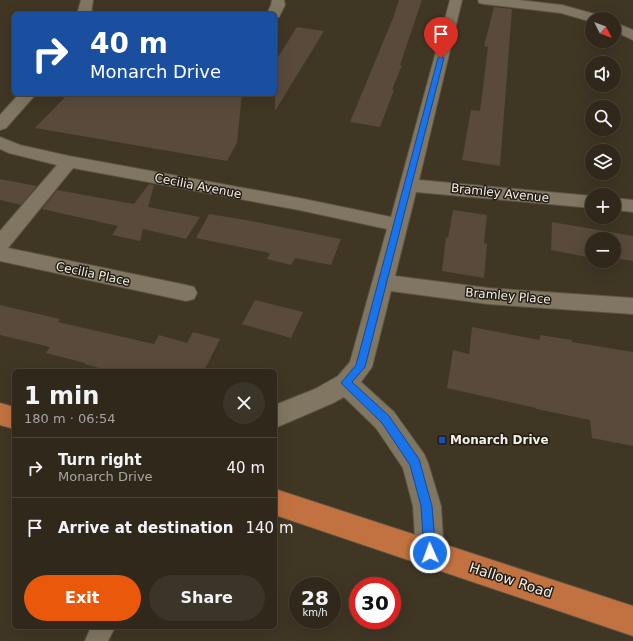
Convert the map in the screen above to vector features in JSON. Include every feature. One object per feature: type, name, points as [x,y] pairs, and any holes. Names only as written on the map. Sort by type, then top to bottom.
[{"type":"main road","points":[[0,414],[12,417]]},
{"type":"main road","name":"Hallow Road","points":[[277,503],[633,621]]},
{"type":"street","points":[[84,12],[87,0]]},
{"type":"street","points":[[275,12],[278,6],[278,0]]},
{"type":"street","points":[[277,416],[324,396],[346,383],[360,367],[456,0]]},
{"type":"street","points":[[484,0],[562,9],[585,16]]},
{"type":"street","points":[[621,30],[633,36]]},
{"type":"street","points":[[0,125],[26,96]]},
{"type":"street","name":"Cecilia Avenue","points":[[0,142],[15,149],[69,162],[300,204],[398,225]]},
{"type":"street","points":[[0,244],[69,162]]},
{"type":"street","name":"Bramley Avenue","points":[[408,185],[585,201]]},
{"type":"street","points":[[621,205],[633,206]]},
{"type":"street","name":"Cecilia Place","points":[[0,254],[186,293]]},
{"type":"street","name":"Bramley Place","points":[[382,282],[488,296],[633,306]]},
{"type":"street","points":[[346,383],[385,420],[415,463],[427,506],[430,553]]},
{"type":"lane","points":[[96,641],[103,629]]},
{"type":"building","points":[[399,0],[422,0],[400,65],[402,65],[392,90],[394,90],[380,127],[350,122],[393,18]]},
{"type":"building","points":[[494,7],[512,9],[500,166],[462,160],[471,110],[480,111],[488,47],[484,46]]},
{"type":"building","points":[[297,27],[324,31],[275,111],[275,96],[277,96],[277,59]]},
{"type":"building","points":[[66,96],[242,96],[237,143],[227,161],[35,128]]},
{"type":"building","points":[[0,179],[37,186],[21,205],[0,200]]},
{"type":"building","points":[[149,184],[154,185],[148,207],[200,217],[186,239],[143,229],[140,241],[112,235],[118,226],[42,209],[57,190],[134,204]]},
{"type":"building","points":[[453,210],[487,215],[484,243],[487,244],[484,278],[442,271],[446,237],[448,238]]},
{"type":"building","points":[[209,214],[341,239],[331,265],[295,258],[291,265],[267,259],[270,253],[196,238]]},
{"type":"building","points":[[552,222],[610,232],[585,232],[585,257],[551,250]]},
{"type":"building","points":[[621,234],[633,236],[633,261],[621,259]]},
{"type":"building","points":[[255,300],[303,312],[291,338],[242,324]]},
{"type":"building","points":[[0,305],[60,319],[58,322],[154,344],[159,335],[187,343],[193,332],[220,339],[205,369],[103,369],[46,353],[50,347],[0,335]]},
{"type":"building","points":[[472,327],[540,340],[540,335],[633,352],[633,446],[592,438],[590,420],[447,388],[453,350],[469,354]]},
{"type":"place","name":"Monarch Drive","points":[[442,440]]},
{"type":"route","points":[[430,553],[427,506],[415,463],[385,420],[346,383],[360,367],[441,58]]}]
